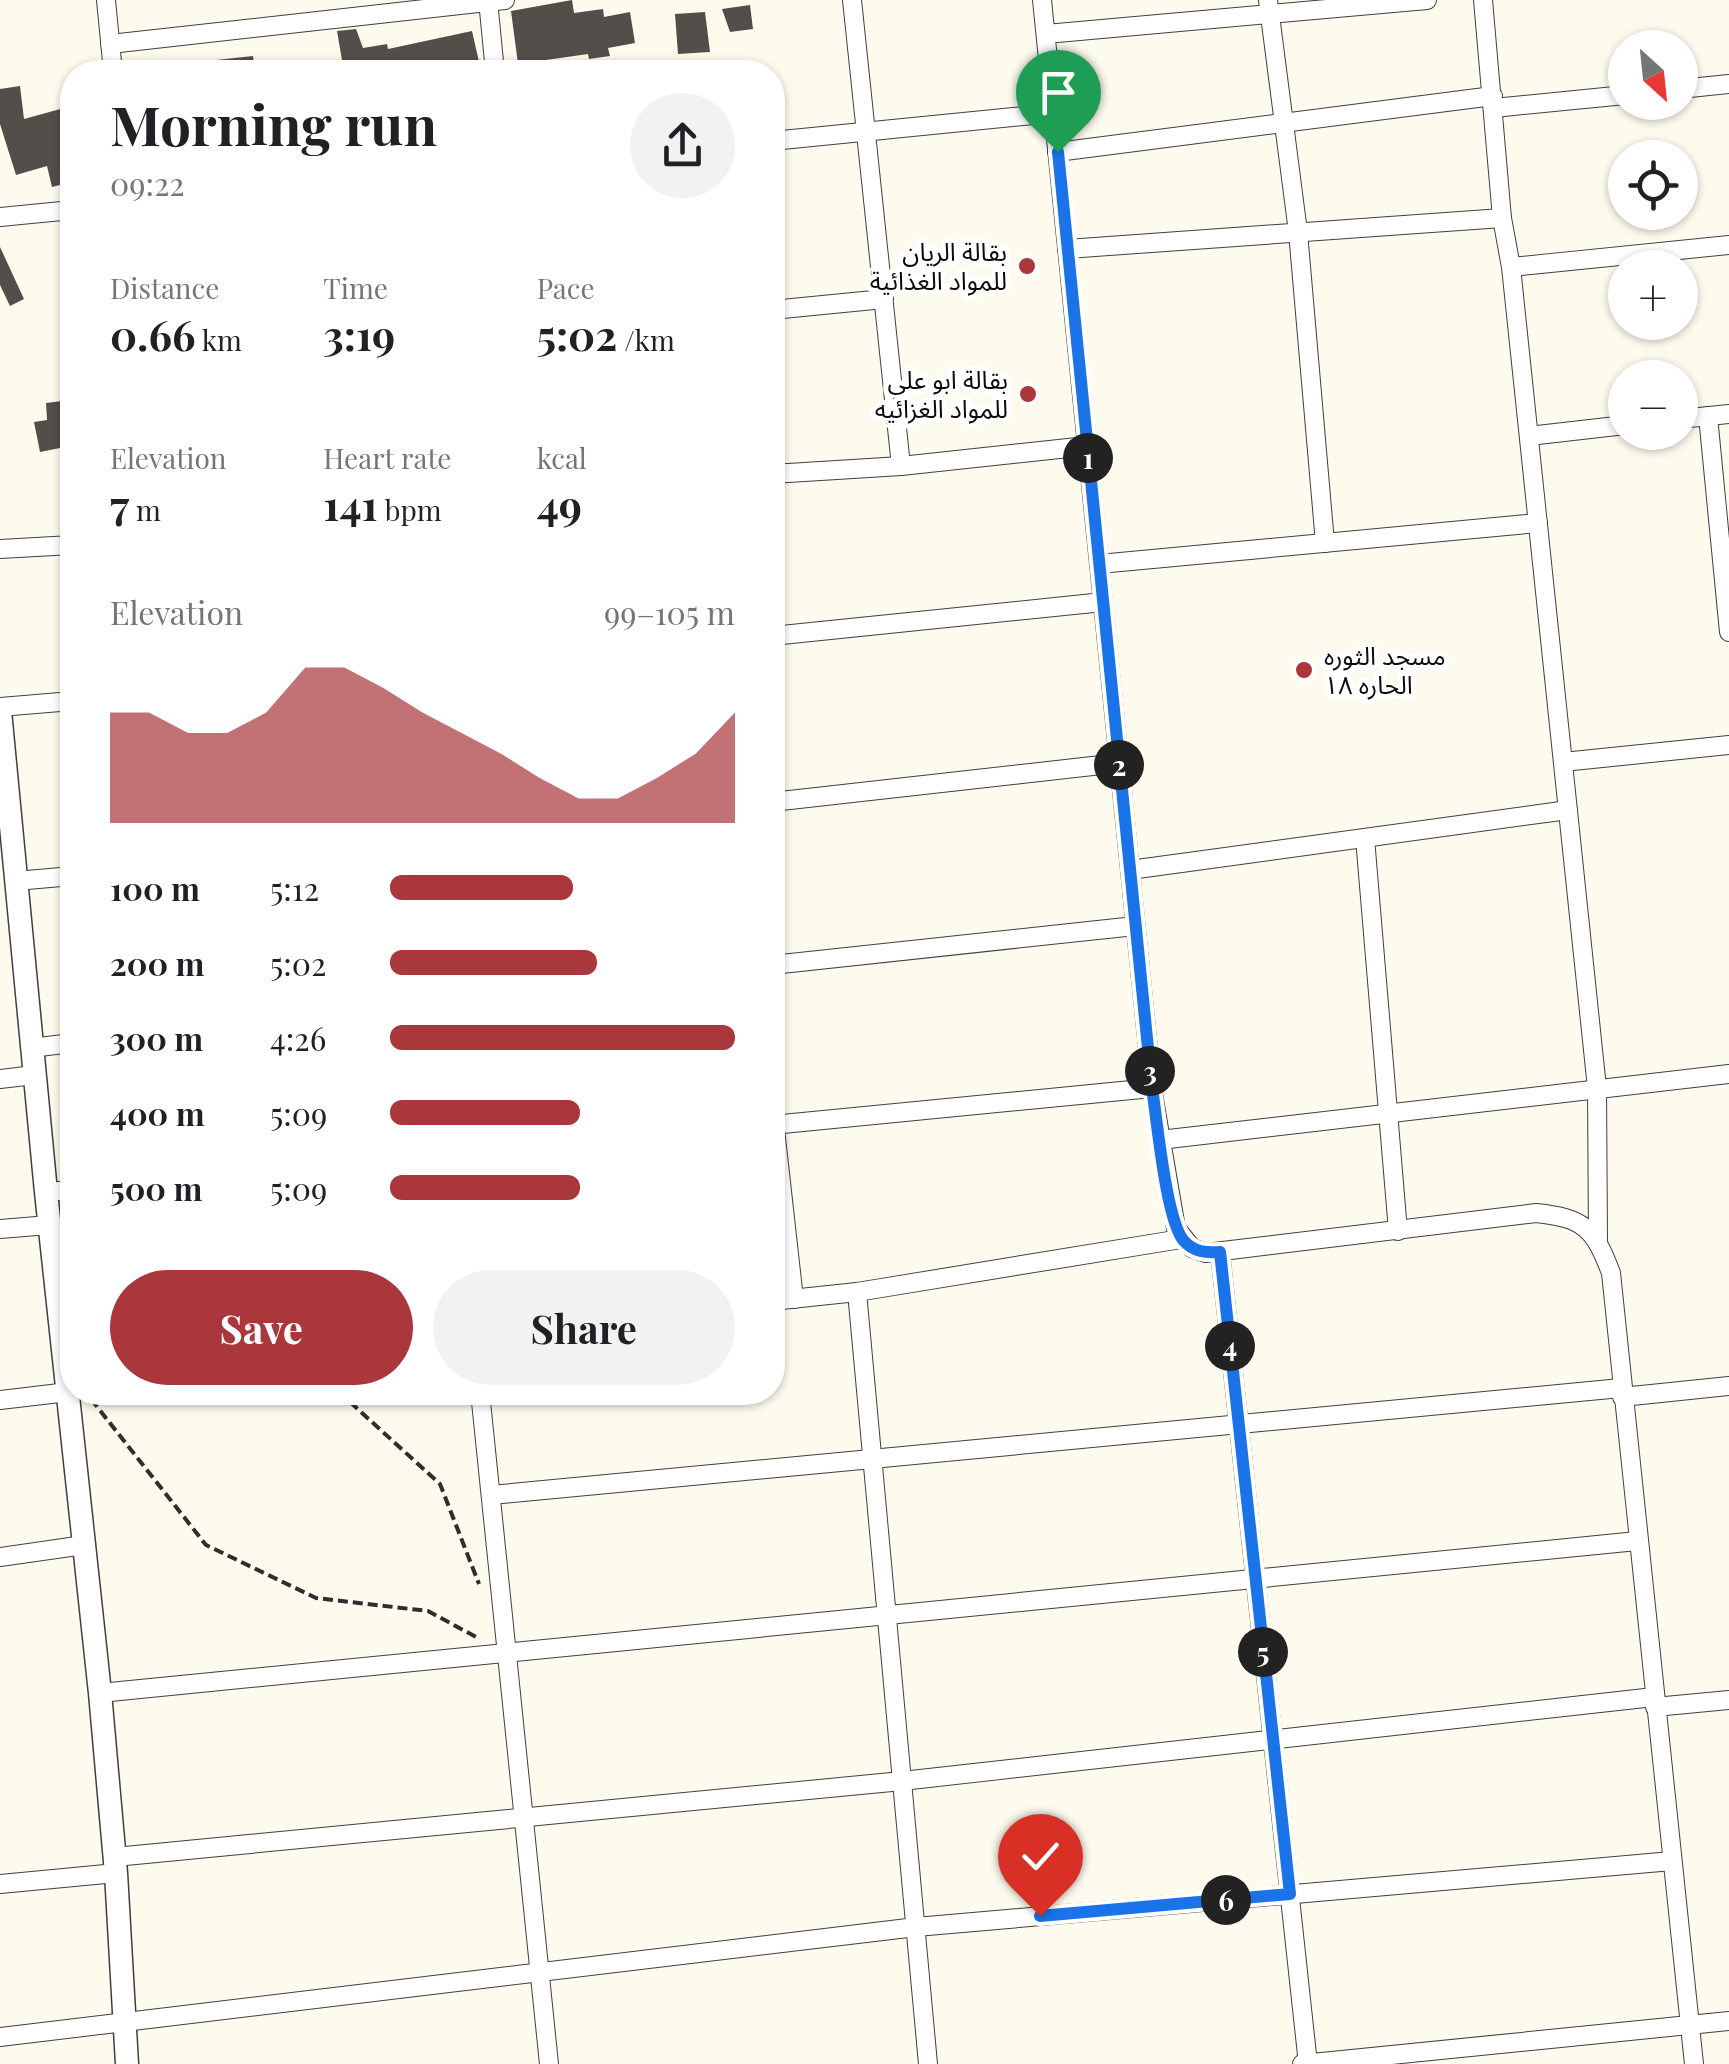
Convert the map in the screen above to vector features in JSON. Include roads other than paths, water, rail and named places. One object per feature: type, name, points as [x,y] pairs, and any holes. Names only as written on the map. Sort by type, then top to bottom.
[{"type":"street","points":[[106,0],[112,60]]},
{"type":"street","points":[[852,0],[901,466]]},
{"type":"street","points":[[1042,0],[1152,1088],[1173,1216],[1182,1238],[1192,1248],[1206,1253],[1536,1213],[1565,1216],[1584,1224],[1598,1242],[1612,1272],[1621,1392],[1694,2064]]},
{"type":"street","points":[[1046,34],[1269,7],[1427,0]]},
{"type":"street","points":[[1483,0],[1502,218],[1511,267],[1598,1088],[1598,1242]]},
{"type":"street","points":[[110,44],[494,1],[495,60]]},
{"type":"street","points":[[1269,7],[1298,232],[1325,543]]},
{"type":"street","points":[[1698,87],[1729,84]]},
{"type":"street","points":[[1058,152],[1284,123],[1494,102],[1608,96]]},
{"type":"street","points":[[785,140],[1054,112]]},
{"type":"street","points":[[0,217],[60,211]]},
{"type":"street","points":[[1067,249],[1502,218]]},
{"type":"street","points":[[1511,267],[1729,245]]},
{"type":"street","points":[[785,309],[884,299]]},
{"type":"street","points":[[1698,417],[1729,414]]},
{"type":"street","points":[[1708,416],[1729,632]]},
{"type":"street","points":[[1529,436],[1608,427]]},
{"type":"street","points":[[785,473],[901,466],[1087,446]]},
{"type":"street","points":[[1099,564],[1538,522]]},
{"type":"street","points":[[0,549],[60,546]]},
{"type":"street","points":[[785,635],[1103,602]]},
{"type":"street","points":[[60,702],[0,709],[16,881],[10,921],[31,1048],[60,1299]]},
{"type":"street","points":[[1563,762],[1729,746]]},
{"type":"street","points":[[785,801],[1119,763]]},
{"type":"street","points":[[1130,870],[1568,810]]},
{"type":"street","points":[[1364,838],[1398,1231]]},
{"type":"street","points":[[16,881],[60,877]]},
{"type":"street","points":[[785,964],[1136,926]]},
{"type":"street","points":[[31,1048],[60,1044]]},
{"type":"street","points":[[1160,1140],[1729,1074]]},
{"type":"street","points":[[0,1079],[34,1075]]},
{"type":"street","points":[[785,1124],[1152,1088]]},
{"type":"street","points":[[46,1192],[60,1191]]},
{"type":"street","points":[[785,1221],[794,1299]]},
{"type":"street","points":[[0,1229],[50,1224]]},
{"type":"street","points":[[785,1300],[857,1292],[1182,1238]]},
{"type":"street","points":[[1220,1252],[1306,2064],[1729,2020]]},
{"type":"street","points":[[857,1292],[928,2064]]},
{"type":"street","points":[[491,1495],[1238,1424],[1729,1386]]},
{"type":"street","points":[[0,1400],[60,1394]]},
{"type":"street","points":[[78,1405],[84,1546],[115,1865],[127,2064]]},
{"type":"street","points":[[481,1405],[548,2064]]},
{"type":"street","points":[[100,1693],[1637,1541]]},
{"type":"street","points":[[0,1557],[84,1546]]},
{"type":"street","points":[[0,1884],[115,1865],[524,1820],[1655,1702],[1729,1700]]},
{"type":"street","points":[[0,2038],[916,1927],[1672,1861]]},
{"type":"place","name":"بقالة الريان للمواد الغذائية","points":[[1027,266]]},
{"type":"place","name":"بقالة ابو علي للمواد الغزائيه","points":[[1028,394]]},
{"type":"place","name":"مسجد الثوره الحاره ١٨","points":[[1304,670]]}]
